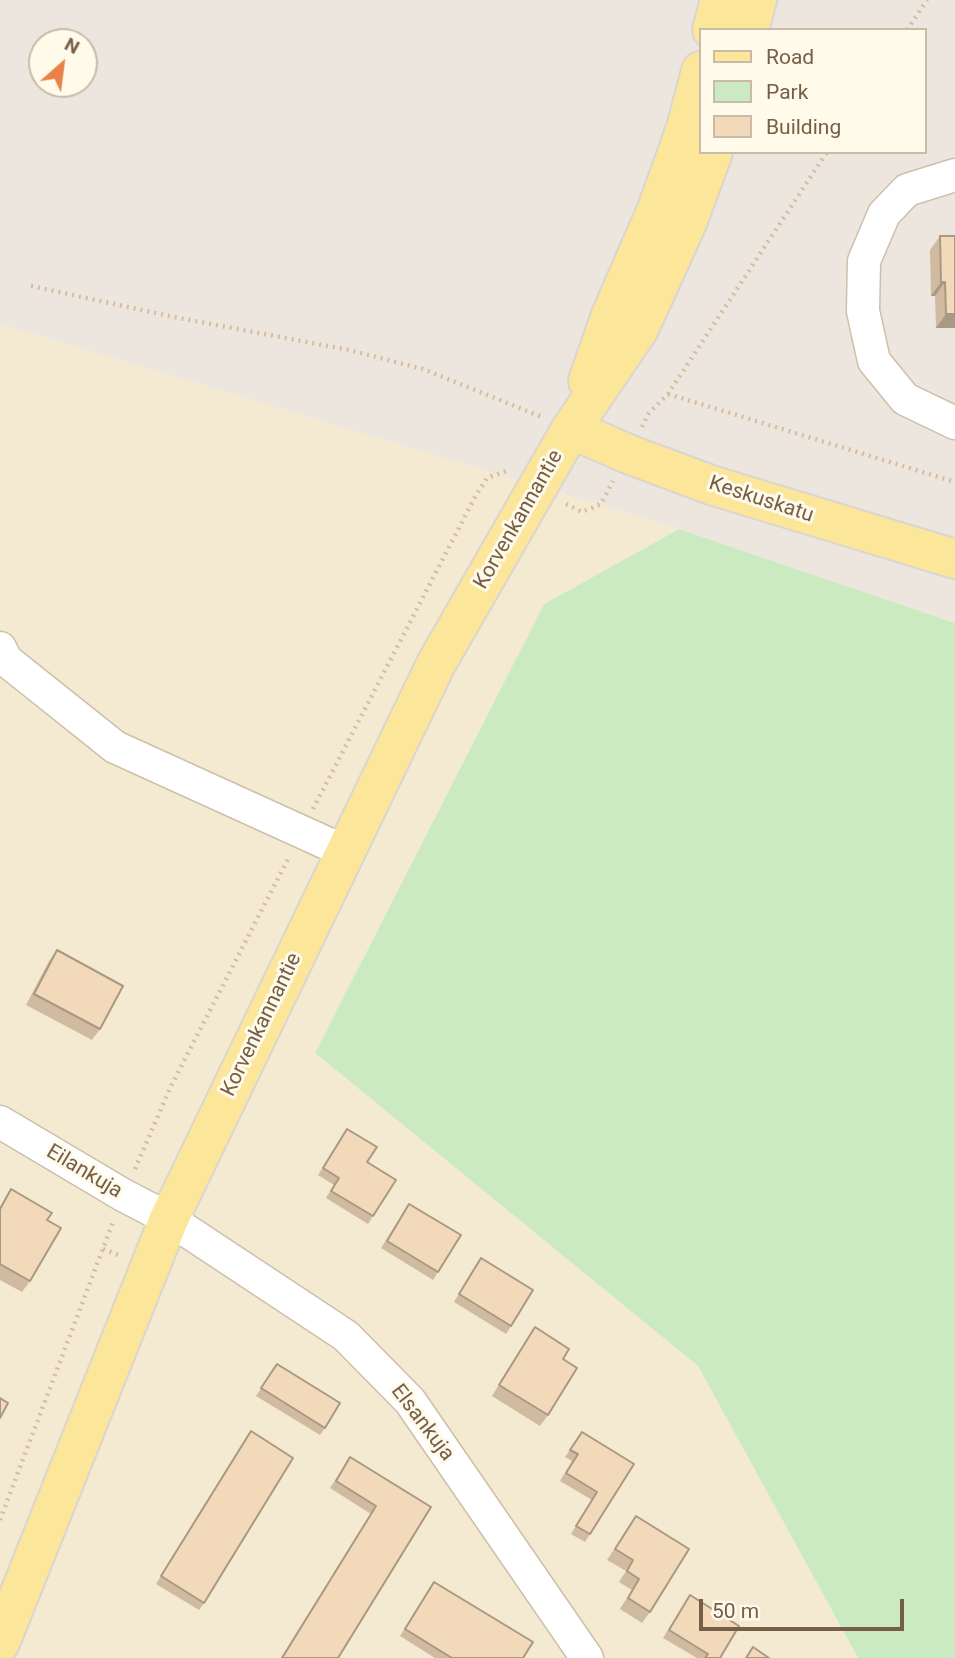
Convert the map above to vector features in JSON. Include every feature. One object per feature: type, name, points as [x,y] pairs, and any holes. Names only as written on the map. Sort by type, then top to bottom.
[{"type":"main road","points":[[713,28],[720,0]]},
{"type":"main road","points":[[750,28],[757,0]]},
{"type":"main road","name":"Korvenkannantie","points":[[572,429],[611,315],[662,197],[686,128],[699,79]]},
{"type":"main road","name":"Korvenkannantie","points":[[0,1643],[169,1219],[436,664],[572,429],[639,329],[687,223],[712,154]]},
{"type":"main road","name":"Keskuskatu","points":[[572,429],[628,454],[711,485],[955,559]]},
{"type":"street","points":[[955,175],[907,190],[884,214],[864,261],[863,311],[874,360],[905,399],[955,424]]},
{"type":"street","points":[[0,649],[6,660],[115,747],[346,852]]},
{"type":"street","name":"Eilankuja","points":[[0,1122],[169,1219]]},
{"type":"street","name":"Elsankuja","points":[[169,1219],[346,1336],[410,1401],[587,1658]]},
{"type":"path","points":[[908,28],[927,0]]},
{"type":"path","points":[[0,1520],[123,1195],[170,1086],[475,497],[487,478],[506,471],[582,512],[601,504],[649,413],[667,394],[826,154]]},
{"type":"path","points":[[31,286],[174,317],[349,350],[423,369],[572,429]]},
{"type":"path","points":[[667,394],[955,482]]},
{"type":"shaded area","points":[[0,0],[955,0],[955,623],[679,529],[0,324]]},
{"type":"shaded area","points":[[0,324],[679,529],[544,604],[315,1053],[698,1366],[858,1658],[0,1658]]},
{"type":"green space","points":[[679,529],[955,623],[955,1658],[858,1658],[698,1366],[315,1053],[544,604]]},
{"type":"building","points":[[940,236],[955,236],[955,314],[946,314],[945,282],[941,282]]},
{"type":"building","points":[[57,950],[123,986],[100,1029],[34,994]]},
{"type":"building","points":[[347,1129],[377,1147],[367,1162],[396,1180],[373,1216],[331,1191],[339,1178],[323,1168]]},
{"type":"building","points":[[11,1189],[52,1213],[47,1220],[61,1228],[30,1281],[0,1264],[0,1209]]},
{"type":"building","points":[[409,1204],[461,1235],[438,1272],[387,1241]]},
{"type":"building","points":[[481,1258],[533,1290],[511,1326],[459,1294]]},
{"type":"building","points":[[535,1327],[569,1349],[563,1359],[577,1368],[548,1415],[499,1385]]},
{"type":"building","points":[[277,1364],[340,1403],[325,1428],[261,1388]]},
{"type":"building","points":[[0,1398],[8,1403],[0,1418]]},
{"type":"building","points":[[251,1431],[293,1458],[204,1603],[161,1576]]},
{"type":"building","points":[[582,1432],[634,1464],[590,1534],[576,1526],[597,1492],[566,1473],[578,1454],[570,1450]]},
{"type":"building","points":[[350,1457],[431,1507],[338,1658],[282,1658],[376,1506],[336,1481]]},
{"type":"building","points":[[636,1516],[689,1549],[650,1612],[628,1598],[639,1579],[627,1571],[633,1560],[615,1549]]},
{"type":"building","points":[[434,1582],[533,1642],[523,1658],[452,1658],[405,1629]]},
{"type":"building","points":[[690,1595],[739,1626],[720,1658],[705,1658],[708,1654],[669,1630]]},
{"type":"building","points":[[753,1647],[769,1658],[746,1658]]}]
